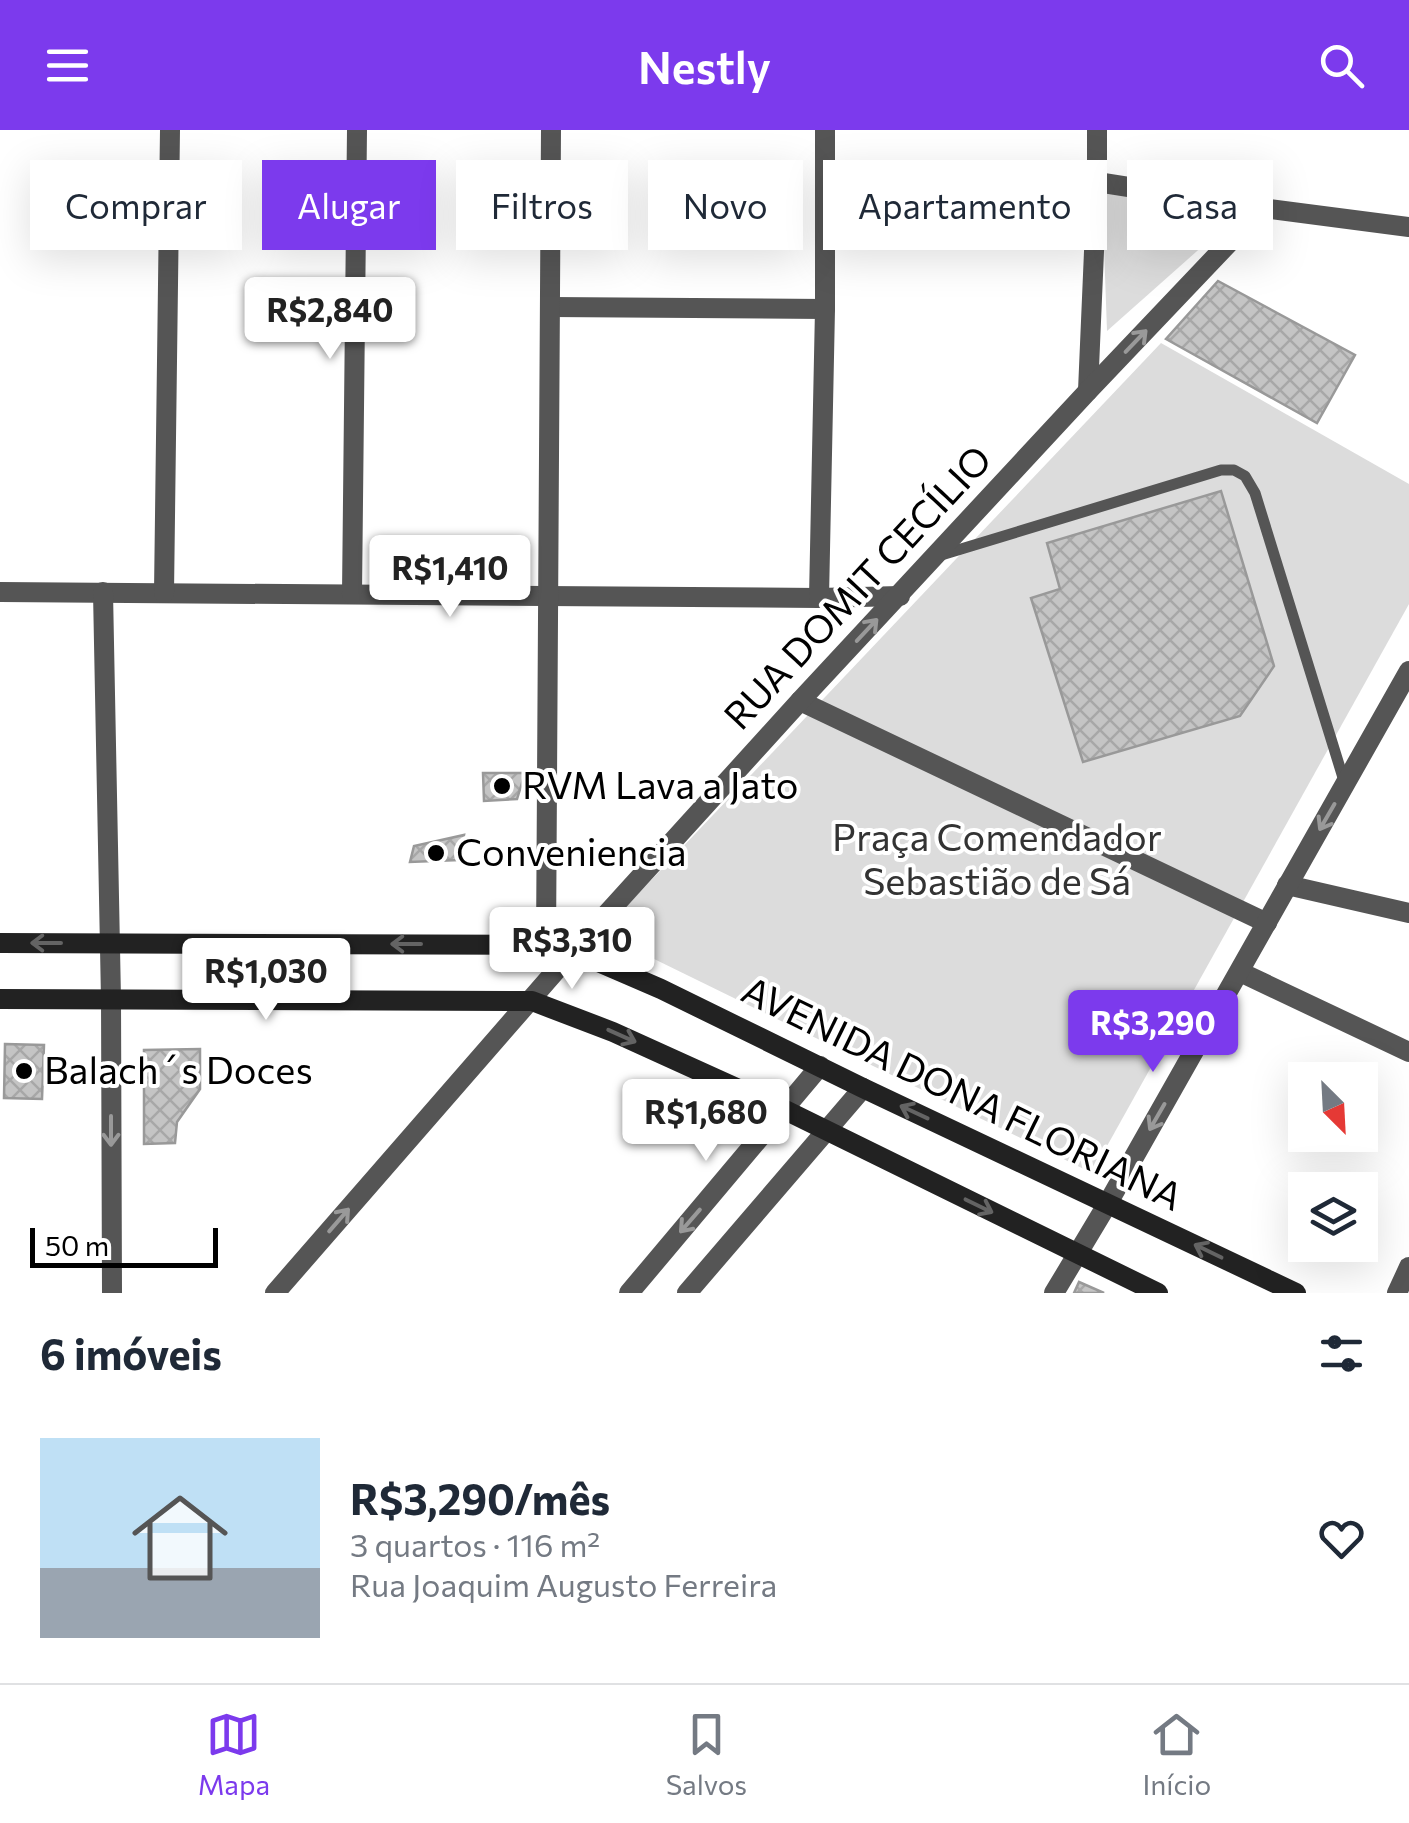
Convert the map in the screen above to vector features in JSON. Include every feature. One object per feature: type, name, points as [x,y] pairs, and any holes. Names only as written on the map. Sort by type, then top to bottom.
[{"type":"main road","name":"AVENIDA DONA FLORIANA","points":[[0,942],[546,945],[573,951],[661,988],[1296,1293]]},
{"type":"main road","points":[[0,999],[532,1000],[785,1110],[1158,1293]]},
{"type":"street","points":[[164,593],[170,130]]},
{"type":"street","points":[[352,594],[357,130]]},
{"type":"street","points":[[546,945],[551,130]]},
{"type":"street","points":[[819,598],[825,130]]},
{"type":"street","points":[[1097,160],[1098,130]]},
{"type":"street","points":[[1273,209],[1409,227]]},
{"type":"street","points":[[1088,391],[1094,250]]},
{"type":"street","name":"RUA DOMIT CECÍLIO","points":[[274,1293],[573,951],[800,701],[1222,250]]},
{"type":"street","points":[[550,307],[825,308]]},
{"type":"street","points":[[0,592],[900,596]]},
{"type":"street","points":[[103,592],[112,1293]]},
{"type":"street","points":[[1054,1293],[1409,671]]},
{"type":"street","points":[[800,701],[1267,923]]},
{"type":"street","points":[[1288,886],[1409,913]]},
{"type":"street","points":[[1240,972],[1409,1052]]},
{"type":"street","points":[[629,1293],[820,1066]]},
{"type":"street","points":[[687,1293],[863,1088]]},
{"type":"street","points":[[1397,1293],[1409,1267]]},
{"type":"lane","points":[[936,557],[1221,470],[1234,470],[1245,476],[1254,493],[1345,784]]},
{"type":"green space","points":[[1107,191],[1127,194],[1127,250],[1198,250],[1107,331]]},
{"type":"green space","name":"Praça Comendador Sebastião de Sá","points":[[1161,343],[1409,484],[1409,604],[1092,1173],[601,933]]},
{"type":"building","points":[[1218,281],[1355,355],[1317,423],[1166,339]]},
{"type":"building","points":[[1221,491],[1274,666],[1240,716],[1083,762],[1031,598],[1060,589],[1047,543]]},
{"type":"building","name":"RVM Lava a Jato","points":[[483,773],[525,773],[517,799],[484,801]]},
{"type":"building","name":"Conveniencia","points":[[464,835],[459,860],[410,862],[414,846]]},
{"type":"building","name":"Balach´s Doces","points":[[5,1044],[44,1045],[42,1099],[4,1098]]},
{"type":"building","points":[[200,1049],[200,1089],[177,1122],[175,1143],[144,1144],[144,1050]]},
{"type":"building","points":[[1079,1282],[1104,1293],[1074,1293]]},
{"type":"place","name":"RVM Lava a Jato","points":[[502,786]]},
{"type":"place","name":"Conveniencia","points":[[436,853]]},
{"type":"place","name":"Balach´s Doces","points":[[24,1071]]}]
